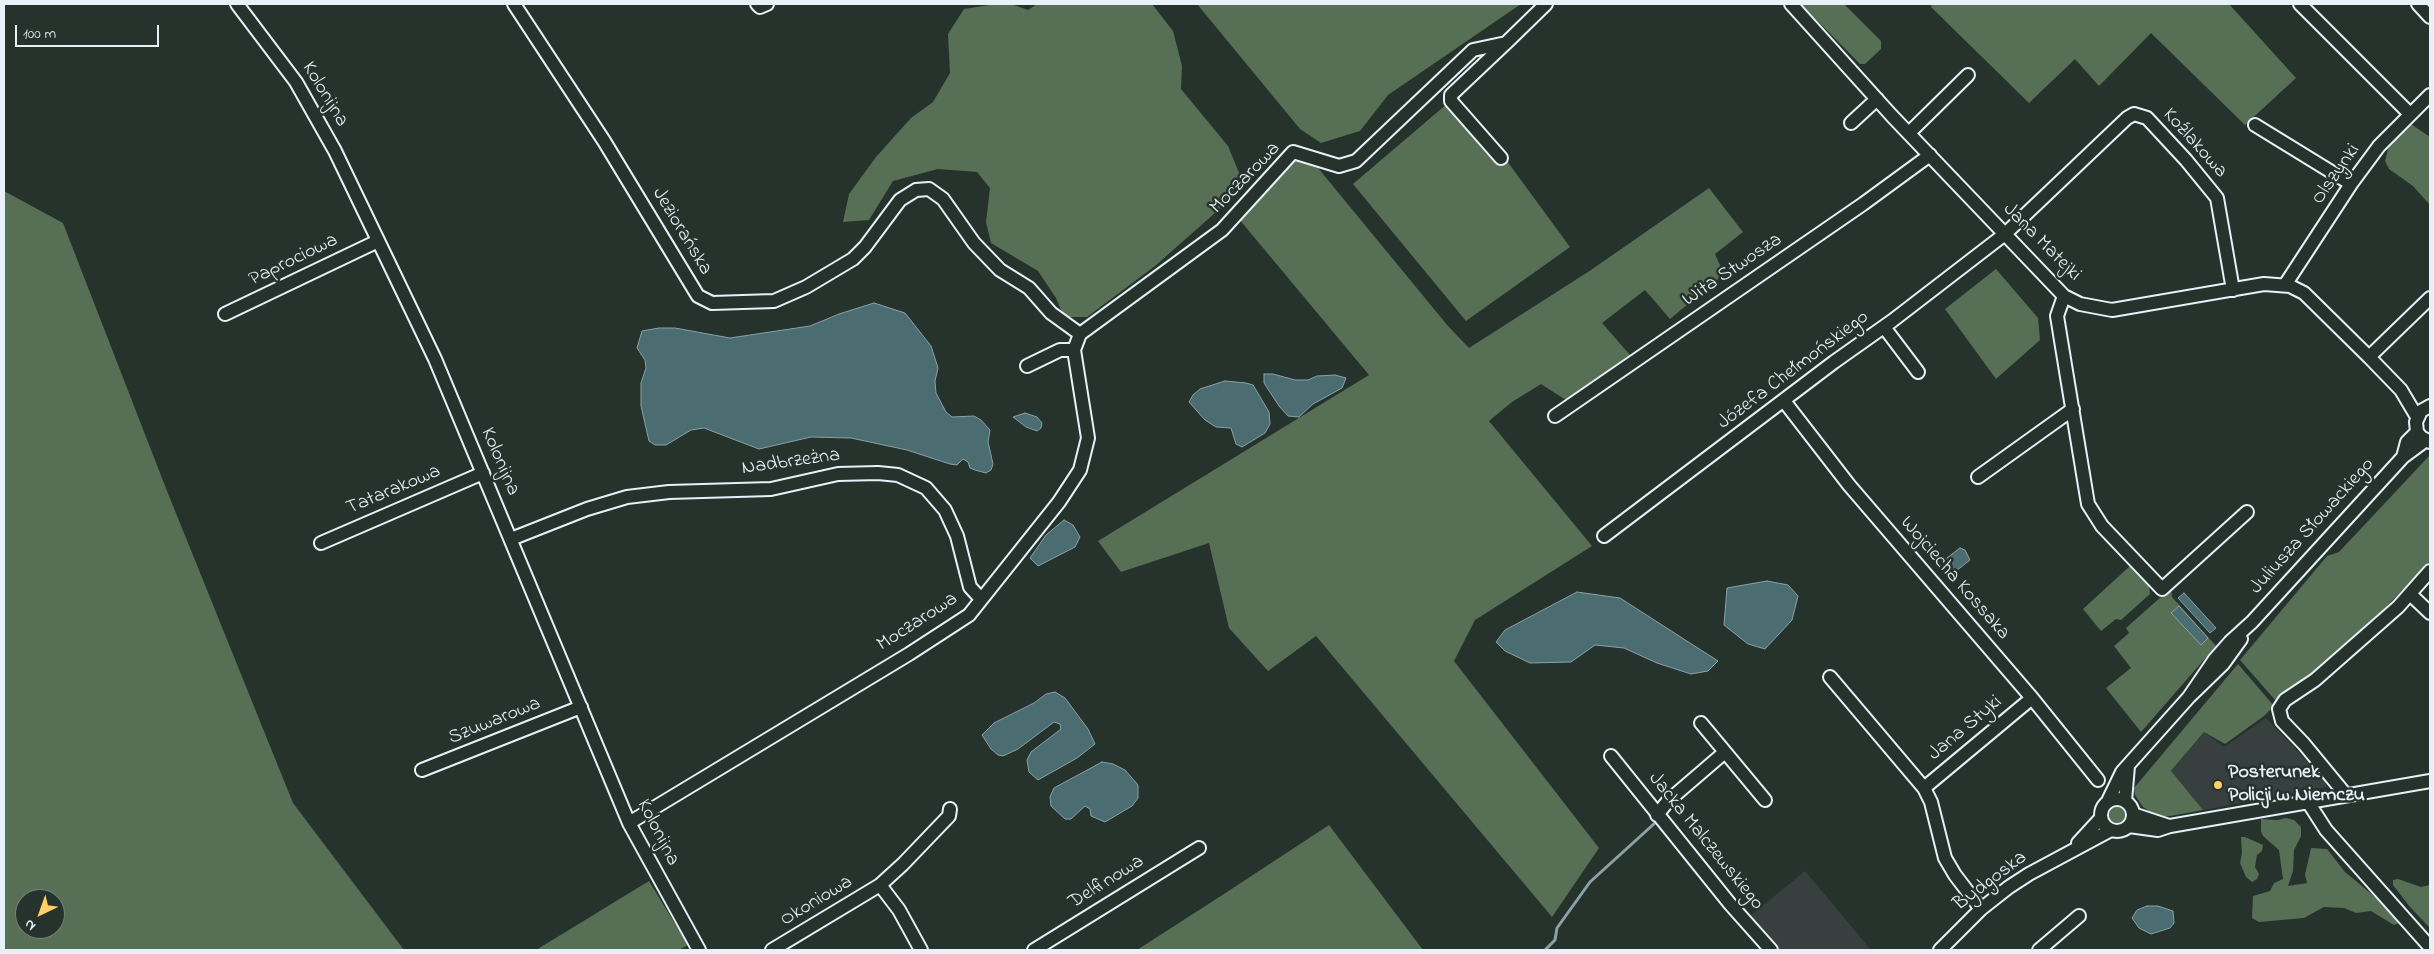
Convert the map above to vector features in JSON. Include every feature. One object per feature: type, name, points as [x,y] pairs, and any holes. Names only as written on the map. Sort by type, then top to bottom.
[{"type":"street","name":"Kolonijna","points":[[237,4],[276,54],[307,99],[328,137],[435,359],[629,823],[699,950]]},
{"type":"street","name":"Jeziorańska","points":[[514,4],[604,141],[698,296],[712,303],[774,301],[806,287],[853,259],[865,247],[900,200],[916,190],[929,189],[943,199],[974,243],[1000,270],[1029,288],[1051,313],[1080,334]]},
{"type":"street","points":[[757,4],[760,7],[767,4]]},
{"type":"street","points":[[1501,158],[1451,100],[1451,95],[1546,4]]},
{"type":"street","name":"Jana Matejki","points":[[1791,4],[1877,99],[2064,296],[2080,304],[2112,310],[2264,284],[2285,286],[2304,293],[2401,390],[2424,410]]},
{"type":"street","points":[[2300,4],[2410,114]]},
{"type":"street","points":[[2418,4],[2430,17]]},
{"type":"street","name":"Moczarowa","points":[[629,823],[950,629],[969,615],[1059,502],[1080,470],[1088,438],[1074,350],[1080,334],[1222,230],[1293,152],[1339,166],[1356,161],[1473,50],[1506,44]]},
{"type":"street","points":[[1909,133],[1968,75]]},
{"type":"street","name":"Olszynki","points":[[2285,286],[2379,146],[2430,94]]},
{"type":"street","points":[[1852,123],[1877,99]]},
{"type":"street","name":"Koźlakowa","points":[[2005,234],[2127,118],[2134,114],[2146,118],[2186,160],[2217,198],[2233,290]]},
{"type":"street","points":[[2255,125],[2352,184]]},
{"type":"street","name":"Wita Stwosza","points":[[1555,416],[1864,204],[1930,154]]},
{"type":"street","name":"Józefa Chełmońskiego","points":[[1604,536],[1884,328],[2005,234]]},
{"type":"street","name":"Paprociowa","points":[[226,314],[378,241]]},
{"type":"street","points":[[2064,296],[2057,316],[2088,504],[2092,513],[2162,589],[2247,512]]},
{"type":"street","points":[[2369,357],[2430,298]]},
{"type":"street","points":[[1884,328],[1918,372]]},
{"type":"street","points":[[1027,366],[1060,350],[1074,350]]},
{"type":"street","name":"Wojciecha Kossaka","points":[[1784,401],[1855,492],[2032,698],[2098,780]]},
{"type":"street","points":[[1978,477],[2073,409]]},
{"type":"street","points":[[2424,410],[2424,438]]},
{"type":"street","name":"Juliusza Słowackiego","points":[[2108,801],[2118,778],[2189,697],[2231,655],[2252,622],[2402,457],[2407,442],[2424,438]]},
{"type":"street","name":"Tatarakowa","points":[[320,543],[482,473]]},
{"type":"street","name":"Nadbrzeżna","points":[[511,539],[586,509],[626,497],[669,492],[771,489],[838,474],[878,473],[898,475],[926,488],[945,510],[957,536],[970,587],[981,599]]},
{"type":"street","points":[[2346,796],[2304,744],[2282,721],[2279,709],[2285,700],[2315,680],[2410,594],[2430,571]]},
{"type":"street","points":[[2410,594],[2430,613]]},
{"type":"street","points":[[1830,677],[1924,788],[1931,802],[1945,858],[1955,875],[1981,909]]},
{"type":"street","name":"Jana Styki","points":[[1924,788],[2032,698]]},
{"type":"street","name":"Szuwarowa","points":[[422,770],[581,707]]},
{"type":"street","points":[[1701,723],[1764,800]]},
{"type":"street","points":[[1657,815],[1668,801],[1725,752]]},
{"type":"street","name":"Jacka Malczewskiego","points":[[1612,756],[1657,815],[1730,904],[1771,950]]},
{"type":"street","points":[[2125,801],[2128,766]]},
{"type":"street","points":[[2129,826],[2134,814],[2132,808],[2125,801],[2119,799],[2108,801],[2102,809],[2101,818],[2106,827],[2111,830],[2120,831],[2129,826],[2158,830],[2170,826],[2430,781]]},
{"type":"street","points":[[2308,802],[2326,830],[2430,946]]},
{"type":"street","name":"Okoniowa","points":[[772,950],[880,885],[904,864],[949,816],[950,809]]},
{"type":"street","points":[[2134,814],[2170,826]]},
{"type":"street","name":"Bydgoska","points":[[2071,850],[2101,818]]},
{"type":"street","name":"Bydgoska","points":[[1940,950],[1981,909],[2029,874],[2111,830]]},
{"type":"street","name":"Delfinowa","points":[[1034,950],[1199,848]]},
{"type":"street","name":"Okoniowa","points":[[880,885],[899,910],[921,950]]},
{"type":"street","points":[[2039,950],[2079,916]]},
{"type":"shaded area","points":[[2266,718],[2325,780],[2327,787],[2203,810],[2171,772],[2204,732],[2224,747]]},
{"type":"shaded area","points":[[1805,871],[1871,950],[1777,950],[1749,917]]},
{"type":"green space","points":[[996,4],[1011,4],[1028,10],[1037,4],[1152,4],[1173,31],[1182,66],[1181,89],[1228,146],[1240,175],[1232,198],[1155,266],[1087,317],[1064,317],[1056,298],[1038,271],[991,243],[986,222],[990,188],[977,172],[938,169],[893,181],[869,220],[843,222],[849,194],[876,157],[911,118],[933,102],[950,73],[948,34],[964,9]]},
{"type":"green space","points":[[1197,4],[1521,4],[1388,95],[1360,131],[1321,143],[1300,129]]},
{"type":"green space","points":[[1801,4],[1844,4],[1881,41],[1881,49],[1865,64],[1860,64]]},
{"type":"green space","points":[[1932,4],[2229,4],[2296,78],[2245,125],[2151,33],[2099,86],[2075,59],[2029,103],[1931,7]]},
{"type":"green space","points":[[1448,103],[1504,157],[1570,247],[1466,321],[1353,184]]},
{"type":"green space","points":[[2408,122],[2430,137],[2430,205],[2413,186],[2389,169],[2385,161],[2388,149]]},
{"type":"green space","points":[[1295,160],[1318,168],[1448,326],[1469,348],[1591,270],[1709,188],[1743,232],[1715,254],[1724,274],[1670,319],[1645,290],[1602,323],[1630,355],[1569,402],[1541,384],[1512,402],[1489,421],[1592,546],[1475,620],[1454,661],[1599,848],[1552,917],[1316,636],[1268,671],[1229,628],[1209,543],[1121,572],[1098,541],[1369,375],[1239,219]]},
{"type":"green space","points":[[4,191],[63,223],[167,491],[293,803],[404,950],[4,950]]},
{"type":"green space","points":[[1996,269],[2038,318],[2040,340],[1996,379],[1945,309]]},
{"type":"green space","points":[[2430,455],[2430,561],[2362,632],[2313,677],[2276,701],[2240,660],[2327,556],[2339,552]]},
{"type":"green space","points":[[2131,565],[2149,586],[2150,594],[2121,620],[2116,619],[2101,631],[2083,609]]},
{"type":"green space","points":[[2171,588],[2172,597],[2216,646],[2141,732],[2106,688],[2131,668],[2114,646],[2129,633],[2126,628]]},
{"type":"green space","points":[[2238,664],[2274,706],[2264,716],[2225,744],[2204,732],[2171,771],[2203,810],[2159,818],[2143,807],[2135,795],[2134,788]]},
{"type":"green space","points":[[2114,807],[2120,807],[2125,812],[2123,821],[2114,823],[2109,818],[2109,812]]},
{"type":"green space","points":[[2286,818],[2294,820],[2301,827],[2301,836],[2294,850],[2293,871],[2288,886],[2307,883],[2305,875],[2311,848],[2327,849],[2345,872],[2397,915],[2399,923],[2394,925],[2371,911],[2356,913],[2344,908],[2324,907],[2304,918],[2259,922],[2252,918],[2253,896],[2270,891],[2274,883],[2283,879],[2279,850],[2263,836],[2261,819],[2278,820]]},
{"type":"green space","points":[[1329,825],[1423,950],[1137,950],[1227,892]]},
{"type":"green space","points":[[2241,837],[2263,845],[2262,851],[2257,855],[2255,867],[2259,874],[2257,879],[2252,882],[2246,877],[2240,863],[2242,853]]},
{"type":"green space","points":[[2398,879],[2421,887],[2430,885],[2430,928],[2393,885],[2393,880]]},
{"type":"green space","points":[[649,881],[688,945],[679,950],[536,950]]},
{"type":"water","points":[[874,303],[905,313],[931,346],[938,368],[935,381],[936,393],[946,412],[952,417],[974,416],[981,420],[990,430],[988,442],[993,464],[991,470],[986,473],[975,470],[970,468],[968,462],[963,459],[957,465],[950,464],[907,450],[851,438],[811,437],[759,449],[704,428],[691,430],[666,445],[655,445],[649,441],[641,406],[641,383],[646,368],[645,360],[637,348],[642,331],[675,328],[730,338],[810,326]]},
{"type":"water","points":[[1264,374],[1273,374],[1295,380],[1308,380],[1317,376],[1335,375],[1346,378],[1342,388],[1313,404],[1299,417],[1288,416],[1279,406],[1264,383]]},
{"type":"water","points":[[1225,381],[1253,385],[1269,412],[1270,424],[1265,433],[1242,447],[1236,444],[1231,428],[1216,427],[1205,420],[1189,402],[1200,389]]},
{"type":"water","points":[[1025,413],[1037,417],[1042,423],[1041,428],[1037,431],[1026,427],[1013,417]]},
{"type":"water","points":[[1064,520],[1073,525],[1080,537],[1075,547],[1038,566],[1030,558],[1046,535]]},
{"type":"water","points":[[1960,548],[1965,550],[1970,560],[1951,575],[1942,564],[1943,561]]},
{"type":"water","points":[[1767,581],[1788,585],[1798,596],[1792,620],[1765,649],[1748,644],[1724,625],[1727,588]]},
{"type":"water","points":[[1577,592],[1620,598],[1718,661],[1708,671],[1691,674],[1657,663],[1624,648],[1595,645],[1571,662],[1530,663],[1505,651],[1496,642],[1505,630]]},
{"type":"water","points":[[2184,593],[2216,628],[2210,633],[2178,598]]},
{"type":"water","points":[[2179,606],[2208,638],[2201,645],[2171,613]]},
{"type":"water","points":[[1055,692],[1065,698],[1088,729],[1095,744],[1077,758],[1038,780],[1029,772],[1027,760],[1031,752],[1061,729],[1060,724],[1054,722],[1018,749],[1003,756],[998,755],[991,749],[982,735],[994,723],[1034,703],[1046,694]]},
{"type":"water","points":[[1102,762],[1113,764],[1125,770],[1138,785],[1138,798],[1132,806],[1105,822],[1091,816],[1090,809],[1085,806],[1071,819],[1065,819],[1051,806],[1050,797],[1054,788]]},
{"type":"water","points":[[2147,906],[2158,906],[2173,911],[2174,923],[2170,928],[2151,934],[2139,928],[2132,918],[2137,910]]},
{"type":"waterway","points":[[1545,950],[1555,940],[1557,928],[1590,882],[1656,822]]},
{"type":"place","name":"Posterunek Policji w Niemczu","points":[[2218,785]]}]
